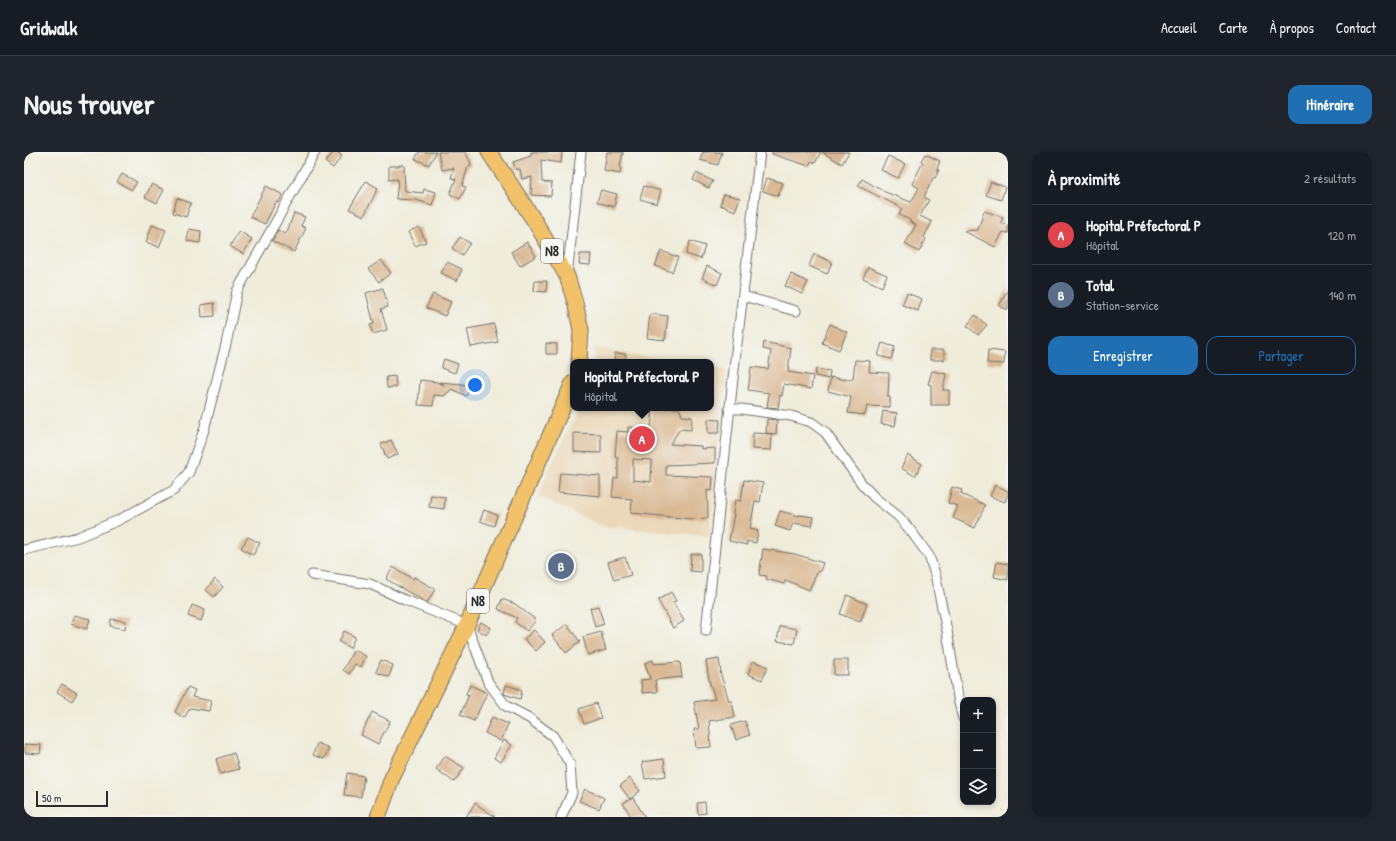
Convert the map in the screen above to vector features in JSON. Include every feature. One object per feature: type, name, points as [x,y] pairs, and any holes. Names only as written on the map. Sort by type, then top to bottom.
[{"type":"main road","name":"N8","points":[[489,152],[534,220],[567,276],[575,302],[581,330],[579,359]]},
{"type":"main road","name":"N8","points":[[378,817],[392,778],[467,625],[570,389]]},
{"type":"street","points":[[24,550],[78,537],[119,520],[174,490],[188,472],[204,430],[226,344],[237,291],[314,152]]},
{"type":"street","points":[[567,276],[581,152]]},
{"type":"street","points":[[706,631],[729,409],[760,152]]},
{"type":"street","points":[[743,296],[796,311]]},
{"type":"street","points":[[729,409],[741,409],[784,415],[811,422],[826,432],[862,484],[898,516],[911,531],[929,556],[935,574],[947,631],[960,707]]},
{"type":"street","points":[[312,575],[370,584],[407,601],[467,625],[488,682],[506,706],[529,718],[553,736],[570,764],[572,793],[561,817]]},
{"type":"shaded area","points":[[594,347],[658,359],[594,359]]},
{"type":"shaded area","points":[[714,368],[726,370],[709,536],[603,526],[538,497],[549,470],[578,411],[714,411]]},
{"type":"building","points":[[334,152],[337,152],[342,156],[333,168],[325,162]]},
{"type":"building","points":[[419,152],[436,152],[429,165],[415,159]]},
{"type":"building","points":[[438,152],[465,152],[470,161],[471,166],[468,167],[462,186],[466,187],[460,199],[450,194],[456,179],[451,178],[454,168],[442,170]]},
{"type":"building","points":[[531,152],[562,152],[561,163],[541,160],[542,182],[552,183],[551,196],[531,195],[532,177],[522,179],[520,169],[516,170],[513,162],[531,156]]},
{"type":"building","points":[[607,152],[623,152],[620,174],[604,171]]},
{"type":"building","points":[[703,152],[722,152],[718,165],[700,160]]},
{"type":"building","points":[[772,152],[821,152],[815,163],[811,161],[809,166],[772,154]]},
{"type":"building","points":[[822,152],[849,152],[842,164]]},
{"type":"building","points":[[925,154],[940,161],[937,169],[939,170],[935,178],[933,178],[924,197],[929,200],[920,216],[932,222],[924,237],[926,239],[919,252],[905,244],[916,225],[910,222],[910,220],[899,215],[902,208],[858,186],[862,179],[885,192],[911,202],[919,188],[912,184],[923,162],[921,161]]},
{"type":"building","points":[[888,156],[905,164],[898,178],[881,170]]},
{"type":"building","points":[[404,165],[405,191],[423,193],[424,189],[436,192],[432,205],[416,200],[396,199],[398,179],[389,180],[389,166]]},
{"type":"building","points":[[696,173],[713,181],[709,188],[693,180]]},
{"type":"building","points":[[122,174],[137,182],[132,190],[117,182]]},
{"type":"building","points":[[767,178],[783,183],[778,196],[763,191]]},
{"type":"building","points":[[366,181],[378,188],[364,216],[349,209]]},
{"type":"building","points":[[991,182],[1005,187],[1001,200],[986,195]]},
{"type":"building","points":[[152,184],[164,190],[157,203],[145,197]]},
{"type":"building","points":[[266,186],[283,195],[278,203],[276,202],[265,224],[250,217]]},
{"type":"building","points":[[644,186],[661,191],[657,204],[640,199]]},
{"type":"building","points":[[601,190],[617,194],[614,207],[597,202]]},
{"type":"building","points":[[724,194],[740,198],[735,211],[720,205]]},
{"type":"building","points":[[177,198],[191,203],[186,217],[173,213]]},
{"type":"building","points":[[984,211],[1003,217],[1001,223],[1008,225],[1008,233],[1003,232],[995,247],[964,231],[978,230]]},
{"type":"building","points":[[294,213],[305,217],[301,226],[306,228],[294,252],[272,241],[278,230],[285,234],[287,232]]},
{"type":"building","points":[[152,225],[166,230],[159,247],[146,242]]},
{"type":"building","points":[[419,227],[426,242],[415,246],[408,232]]},
{"type":"building","points":[[189,229],[201,231],[200,243],[187,241]]},
{"type":"building","points":[[239,231],[252,239],[243,254],[230,246]]},
{"type":"building","points":[[460,237],[470,243],[462,255],[452,248]]},
{"type":"building","points":[[690,241],[705,246],[701,259],[686,254]]},
{"type":"building","points":[[527,242],[536,256],[520,266],[511,252]]},
{"type":"building","points":[[661,251],[678,257],[672,272],[655,266]]},
{"type":"building","points":[[580,254],[591,254],[590,265],[579,264]]},
{"type":"building","points":[[814,254],[832,262],[827,274],[809,266]]},
{"type":"building","points":[[381,260],[391,273],[379,282],[368,269]]},
{"type":"building","points":[[447,262],[462,269],[457,281],[441,273]]},
{"type":"building","points":[[707,266],[722,273],[717,285],[702,278]]},
{"type":"building","points":[[868,267],[887,275],[882,287],[863,278]]},
{"type":"building","points":[[791,274],[808,282],[802,294],[785,286]]},
{"type":"building","points":[[535,281],[547,281],[546,292],[534,291]]},
{"type":"building","points":[[383,288],[388,307],[381,309],[387,330],[373,334],[370,325],[374,324],[366,293]]},
{"type":"building","points":[[1008,289],[1008,310],[999,306]]},
{"type":"building","points":[[907,293],[922,299],[918,311],[902,305]]},
{"type":"building","points":[[433,294],[451,302],[445,316],[426,308]]},
{"type":"building","points":[[214,303],[215,316],[202,317],[201,305]]},
{"type":"building","points":[[650,314],[668,316],[665,340],[647,338]]},
{"type":"building","points":[[975,315],[987,325],[978,335],[967,326]]},
{"type":"building","points":[[494,324],[498,342],[471,347],[467,329]]},
{"type":"building","points":[[830,324],[847,332],[839,350],[822,343]]},
{"type":"building","points":[[764,342],[791,348],[788,372],[813,376],[811,389],[784,384],[782,396],[780,395],[778,408],[767,407],[769,393],[748,390],[751,367],[768,369],[771,351],[763,349]]},
{"type":"building","points":[[546,343],[557,344],[557,354],[546,354]]},
{"type":"building","points":[[882,343],[895,347],[891,359],[878,356]]},
{"type":"building","points":[[930,350],[944,350],[944,360],[930,360]]},
{"type":"building","points":[[988,350],[1005,352],[1004,364],[987,363]]},
{"type":"building","points":[[615,353],[626,354],[625,359],[614,359]]},
{"type":"building","points":[[444,359],[458,364],[455,373],[441,368]]},
{"type":"building","points":[[855,360],[870,361],[869,372],[889,373],[888,397],[890,397],[890,407],[867,406],[865,415],[848,413],[851,397],[828,391],[831,377],[845,380],[853,379]]},
{"type":"building","points":[[816,369],[830,371],[829,379],[815,376]]},
{"type":"building","points":[[932,371],[946,374],[943,390],[949,390],[949,405],[931,405],[931,385],[928,384]]},
{"type":"building","points":[[395,376],[396,387],[387,388],[386,377]]},
{"type":"building","points":[[420,380],[437,382],[446,386],[440,382],[471,385],[466,396],[452,389],[444,396],[434,395],[433,406],[418,405]]},
{"type":"building","points":[[653,411],[680,411],[682,416],[692,417],[691,430],[680,429],[670,444],[701,446],[701,449],[715,448],[715,463],[666,465],[666,475],[713,477],[712,491],[707,490],[708,518],[691,519],[631,513],[632,499],[612,497],[614,478],[618,478],[618,458],[615,457],[617,431],[628,432],[628,427],[651,429]],"holes":[[[633,459],[652,460],[651,482],[633,480]]]},
{"type":"building","points":[[883,411],[897,413],[895,426],[881,424]]},
{"type":"building","points":[[708,419],[720,420],[719,433],[708,433]]},
{"type":"building","points":[[767,419],[777,420],[776,434],[766,433]]},
{"type":"building","points":[[574,433],[601,434],[601,453],[574,452]]},
{"type":"building","points":[[753,433],[772,434],[771,450],[752,449]]},
{"type":"building","points":[[391,440],[398,454],[387,459],[381,444]]},
{"type":"building","points":[[908,455],[922,464],[915,476],[901,468]]},
{"type":"building","points":[[560,473],[600,476],[600,496],[558,492]]},
{"type":"building","points":[[744,480],[763,483],[760,502],[755,501],[750,529],[758,531],[756,543],[747,541],[747,545],[729,541],[735,500],[741,501]]},
{"type":"building","points":[[995,485],[1008,491],[1005,502],[990,496]]},
{"type":"building","points":[[952,487],[962,490],[961,494],[985,505],[975,528],[953,518],[958,506],[948,503]]},
{"type":"building","points":[[431,495],[445,497],[444,509],[429,507]]},
{"type":"building","points":[[484,510],[497,515],[494,526],[480,521]]},
{"type":"building","points":[[780,511],[799,516],[814,517],[812,526],[793,523],[790,531],[775,526]]},
{"type":"building","points":[[248,537],[260,543],[253,555],[241,548]]},
{"type":"building","points":[[763,549],[795,554],[823,563],[820,572],[818,571],[809,590],[786,580],[784,584],[766,579],[767,576],[759,575]]},
{"type":"building","points":[[691,554],[701,554],[701,572],[690,571]]},
{"type":"building","points":[[625,557],[631,575],[614,580],[608,562]]},
{"type":"building","points":[[997,562],[1008,564],[1008,580],[994,577]]},
{"type":"building","points":[[393,567],[413,579],[414,577],[435,589],[427,603],[386,579]]},
{"type":"building","points":[[215,579],[223,587],[214,597],[206,590]]},
{"type":"building","points":[[671,592],[676,601],[673,602],[684,621],[673,628],[658,600]]},
{"type":"building","points":[[847,595],[867,604],[860,622],[840,614]]},
{"type":"building","points":[[502,599],[515,604],[536,620],[527,631],[515,622],[517,618],[498,609]]},
{"type":"building","points":[[192,605],[205,610],[201,621],[188,616]]},
{"type":"building","points":[[598,606],[604,624],[595,627],[590,608]]},
{"type":"building","points":[[74,615],[90,619],[87,629],[71,624]]},
{"type":"building","points":[[111,619],[126,621],[125,629],[110,626]]},
{"type":"building","points":[[481,622],[491,628],[486,635],[477,629]]},
{"type":"building","points":[[567,624],[580,642],[566,653],[552,635]]},
{"type":"building","points":[[780,626],[797,629],[794,644],[777,641]]},
{"type":"building","points":[[534,630],[545,642],[536,651],[524,639]]},
{"type":"building","points":[[344,631],[355,637],[350,648],[339,642]]},
{"type":"building","points":[[601,632],[606,650],[588,655],[583,637]]},
{"type":"building","points":[[354,650],[366,656],[361,667],[355,664],[349,674],[343,670]]},
{"type":"building","points":[[719,659],[720,672],[729,701],[732,701],[735,717],[709,721],[711,747],[696,748],[694,729],[699,729],[694,702],[715,699],[709,680],[706,661]]},
{"type":"building","points":[[381,660],[393,665],[389,677],[376,672]]},
{"type":"building","points":[[653,660],[654,664],[680,662],[682,677],[655,680],[657,692],[642,693],[641,680],[650,679],[645,663]]},
{"type":"building","points":[[834,660],[848,660],[848,675],[834,675]]},
{"type":"building","points":[[753,661],[768,667],[762,680],[748,674]]},
{"type":"building","points":[[62,684],[77,693],[72,701],[57,692]]},
{"type":"building","points":[[470,685],[487,693],[474,721],[460,715],[469,695],[466,694]]},
{"type":"building","points":[[506,685],[522,690],[520,699],[504,694]]},
{"type":"building","points":[[188,687],[195,690],[192,697],[211,701],[209,711],[190,708],[184,718],[175,712]]},
{"type":"building","points":[[596,703],[601,718],[584,724],[579,709]]},
{"type":"building","points":[[372,712],[390,721],[378,744],[361,735]]},
{"type":"building","points":[[492,717],[508,724],[501,741],[485,733]]},
{"type":"building","points":[[745,721],[750,735],[736,740],[731,725]]},
{"type":"building","points":[[504,740],[512,745],[501,762],[494,758]]},
{"type":"building","points":[[317,743],[329,748],[324,759],[313,755]]},
{"type":"building","points":[[25,744],[41,745],[40,754],[25,753]]},
{"type":"building","points":[[234,753],[239,769],[220,774],[216,759]]},
{"type":"building","points":[[445,756],[464,768],[454,782],[436,769]]},
{"type":"building","points":[[664,759],[666,776],[645,779],[642,762]]},
{"type":"building","points":[[347,773],[364,776],[361,797],[344,795]]},
{"type":"building","points":[[630,778],[640,791],[630,799],[620,786]]},
{"type":"building","points":[[585,789],[604,798],[599,809],[579,801]]},
{"type":"building","points":[[633,798],[645,817],[631,817],[623,803]]},
{"type":"building","points":[[705,802],[706,813],[698,814],[697,803]]},
{"type":"building","points":[[475,803],[495,817],[466,817]]},
{"type":"place","name":"Hopital Préfectoral P","points":[[642,439]]},
{"type":"place","name":"Total","points":[[561,566]]}]
